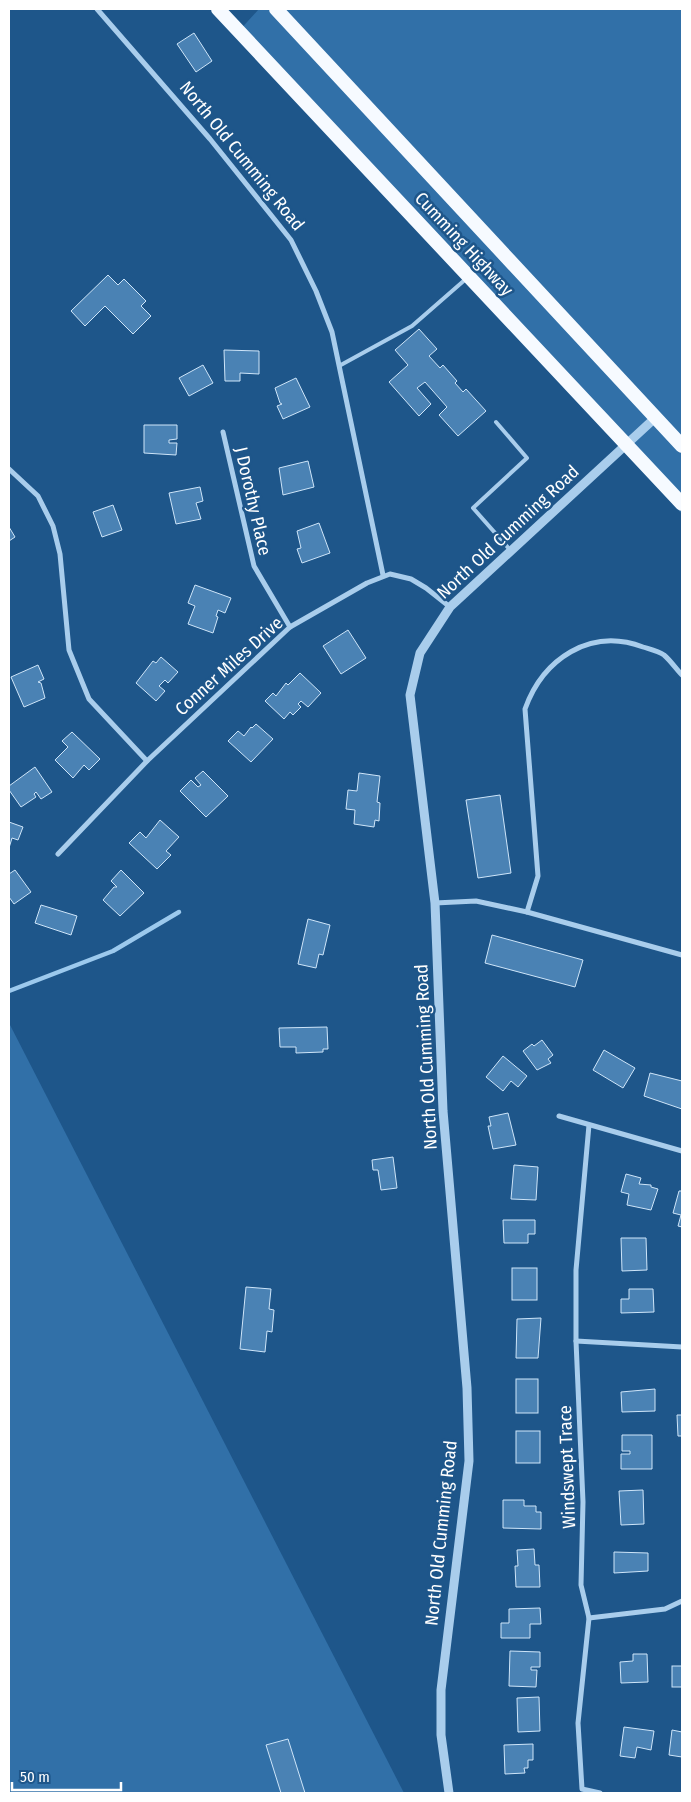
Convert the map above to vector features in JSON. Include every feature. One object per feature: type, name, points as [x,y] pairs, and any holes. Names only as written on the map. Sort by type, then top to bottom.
[{"type":"highway","name":"Cumming Highway","points":[[218,9],[682,504]]},
{"type":"highway","name":"Cumming Highway","points":[[276,9],[682,446]]},
{"type":"street","name":"North Old Cumming Road","points":[[97,9],[105,21],[210,139],[291,240],[316,291],[332,332],[383,576]]},
{"type":"street","name":"North Old Cumming Road","points":[[449,1793],[441,1735],[441,1690],[469,1460],[467,1388],[443,1111],[435,903],[410,696],[420,653],[450,607],[655,418]]},
{"type":"street","name":"J Dorothy Place","points":[[223,432],[254,566],[290,627]]},
{"type":"street","points":[[9,469],[38,496],[53,526],[60,554],[69,650],[89,699],[147,761]]},
{"type":"street","points":[[383,576],[396,574],[411,579],[450,607]]},
{"type":"street","name":"Conner Miles Drive","points":[[58,854],[147,761],[290,627],[383,576]]},
{"type":"street","points":[[527,912],[538,876],[525,709],[531,691],[545,672],[572,649],[604,640],[626,640],[663,654],[682,675]]},
{"type":"street","points":[[435,903],[476,901],[527,912],[682,955]]},
{"type":"street","points":[[559,1116],[682,1151]]},
{"type":"street","name":"Windswept Trace","points":[[589,1125],[576,1270],[576,1341],[584,1502],[581,1585],[589,1618],[578,1723],[582,1790],[600,1793]]},
{"type":"street","points":[[576,1341],[682,1347]]},
{"type":"street","points":[[589,1618],[665,1609],[682,1601]]},
{"type":"lane","points":[[339,366],[412,326],[469,276]]},
{"type":"lane","points":[[496,422],[527,458],[473,508],[511,551]]},
{"type":"shaded area","points":[[259,9],[682,9],[682,514],[237,33]]},
{"type":"shaded area","points":[[9,1023],[404,1793],[9,1793]]},
{"type":"building","points":[[194,33],[212,61],[196,72],[177,44]]},
{"type":"building","points":[[108,275],[118,285],[124,279],[146,301],[141,306],[151,316],[133,334],[105,306],[85,326],[71,311]]},
{"type":"building","points":[[419,329],[437,349],[429,356],[440,368],[443,365],[457,381],[455,383],[463,392],[466,389],[486,411],[458,436],[439,415],[447,407],[425,382],[417,388],[431,404],[419,416],[389,382],[408,365],[395,350]]},
{"type":"building","points":[[224,350],[259,351],[259,374],[240,373],[240,381],[225,381]]},
{"type":"building","points":[[203,365],[213,383],[189,396],[179,378]]},
{"type":"building","points":[[296,378],[310,407],[283,419],[277,406],[282,404],[275,388]]},
{"type":"building","points":[[144,425],[177,425],[177,439],[169,440],[169,443],[177,443],[176,455],[144,453]]},
{"type":"building","points":[[308,461],[314,487],[283,495],[279,468]]},
{"type":"building","points":[[200,487],[203,501],[196,503],[201,519],[176,524],[169,493]]},
{"type":"building","points":[[113,505],[122,530],[102,537],[93,512]]},
{"type":"building","points":[[319,523],[330,553],[302,563],[297,549],[301,548],[297,531]]},
{"type":"building","points":[[9,527],[15,537],[9,541]]},
{"type":"building","points":[[195,585],[231,598],[225,613],[218,610],[213,633],[188,624],[195,606],[188,603]]},
{"type":"building","points":[[348,630],[366,658],[341,674],[323,646]]},
{"type":"building","points":[[161,657],[178,672],[168,683],[165,680],[159,686],[165,691],[156,701],[136,683],[153,661],[156,663]]},
{"type":"building","points":[[38,665],[44,679],[38,682],[41,683],[45,698],[24,707],[11,677]]},
{"type":"building","points":[[300,673],[321,693],[308,707],[301,701],[298,704],[301,707],[293,715],[290,712],[284,719],[265,701],[273,693],[276,696],[286,683],[288,685]]},
{"type":"building","points":[[256,724],[273,739],[251,762],[228,741],[238,731],[244,736]]},
{"type":"building","points":[[72,732],[100,759],[89,770],[84,765],[73,778],[55,760],[68,747],[62,741]]},
{"type":"building","points":[[35,767],[52,792],[41,799],[36,792],[34,794],[36,797],[21,807],[9,790],[9,786]]},
{"type":"building","points":[[203,771],[228,796],[206,817],[180,791],[191,780],[198,787],[201,785],[195,778]]},
{"type":"building","points":[[359,773],[380,776],[377,802],[380,803],[379,821],[375,820],[374,827],[354,824],[355,810],[346,809],[348,790],[357,791]]},
{"type":"building","points":[[500,795],[511,873],[478,878],[466,800]]},
{"type":"building","points":[[160,820],[179,837],[166,851],[171,855],[157,869],[129,843],[140,832],[146,838]]},
{"type":"building","points":[[9,822],[23,827],[18,840],[12,838],[9,848]]},
{"type":"building","points":[[15,870],[31,892],[14,904],[9,897],[9,874]]},
{"type":"building","points":[[121,870],[144,893],[120,916],[103,900],[114,887],[117,887],[111,881]]},
{"type":"building","points":[[41,905],[77,916],[71,935],[35,923]]},
{"type":"building","points":[[308,919],[330,925],[323,955],[319,954],[316,968],[298,964]]},
{"type":"building","points":[[492,935],[583,960],[575,987],[485,963]]},
{"type":"building","points":[[327,1027],[328,1049],[323,1049],[323,1052],[296,1053],[296,1047],[280,1047],[279,1028]]},
{"type":"building","points":[[542,1040],[553,1055],[548,1059],[551,1063],[537,1070],[523,1051],[532,1044],[534,1046]]},
{"type":"building","points":[[604,1050],[635,1068],[623,1088],[593,1070]]},
{"type":"building","points":[[503,1056],[527,1076],[518,1087],[511,1081],[503,1091],[486,1077]]},
{"type":"building","points":[[650,1073],[682,1081],[682,1109],[644,1096]]},
{"type":"building","points":[[508,1113],[516,1145],[493,1149],[488,1126],[491,1126],[489,1117]]},
{"type":"building","points":[[393,1157],[397,1188],[381,1190],[378,1170],[373,1170],[372,1160]]},
{"type":"building","points":[[514,1165],[538,1167],[536,1200],[511,1199]]},
{"type":"building","points":[[626,1174],[641,1178],[639,1184],[651,1185],[651,1187],[658,1189],[651,1210],[627,1205],[629,1194],[621,1192]]},
{"type":"building","points":[[679,1191],[682,1191],[682,1227],[678,1226],[681,1215],[673,1213]]},
{"type":"building","points":[[503,1220],[535,1220],[535,1234],[528,1234],[528,1243],[504,1243]]},
{"type":"building","points":[[621,1238],[646,1238],[647,1270],[622,1271]]},
{"type":"building","points":[[512,1268],[537,1268],[537,1300],[512,1300]]},
{"type":"building","points":[[246,1287],[271,1289],[269,1309],[274,1310],[272,1332],[267,1331],[265,1352],[240,1349]]},
{"type":"building","points":[[629,1289],[653,1289],[654,1312],[621,1313],[621,1299],[629,1299]]},
{"type":"building","points":[[541,1318],[538,1358],[516,1358],[517,1319]]},
{"type":"building","points":[[516,1379],[538,1379],[538,1413],[516,1413]]},
{"type":"building","points":[[655,1389],[655,1411],[622,1412],[621,1392]]},
{"type":"building","points":[[677,1415],[682,1415],[682,1436],[678,1436]]},
{"type":"building","points":[[516,1431],[540,1431],[540,1463],[516,1463]]},
{"type":"building","points":[[622,1435],[652,1435],[652,1469],[621,1469],[621,1454],[630,1454],[630,1451],[622,1451]]},
{"type":"building","points":[[643,1490],[644,1524],[621,1525],[619,1491]]},
{"type":"building","points":[[503,1500],[524,1500],[524,1506],[536,1506],[536,1512],[541,1512],[541,1529],[503,1528]]},
{"type":"building","points":[[534,1549],[535,1565],[539,1565],[540,1587],[516,1587],[515,1566],[518,1566],[517,1550]]},
{"type":"building","points":[[614,1552],[648,1553],[648,1571],[614,1573]]},
{"type":"building","points":[[540,1608],[541,1624],[530,1624],[530,1638],[501,1638],[501,1623],[509,1623],[509,1609]]},
{"type":"building","points":[[510,1651],[540,1652],[540,1667],[531,1667],[531,1670],[537,1670],[536,1687],[509,1686]]},
{"type":"building","points":[[633,1654],[647,1654],[648,1682],[621,1683],[620,1662],[633,1661]]},
{"type":"building","points":[[672,1666],[682,1666],[682,1687],[672,1687]]},
{"type":"building","points":[[539,1697],[540,1731],[518,1732],[517,1698]]},
{"type":"building","points":[[624,1727],[654,1731],[651,1750],[637,1747],[635,1758],[620,1756]]},
{"type":"building","points":[[672,1730],[682,1732],[682,1757],[669,1755]]},
{"type":"building","points":[[288,1739],[305,1793],[281,1793],[266,1745]]},
{"type":"building","points":[[533,1744],[533,1760],[528,1760],[528,1768],[524,1768],[525,1773],[505,1774],[504,1745]]},
{"type":"waterway","points":[[9,991],[113,951],[179,912]]}]
